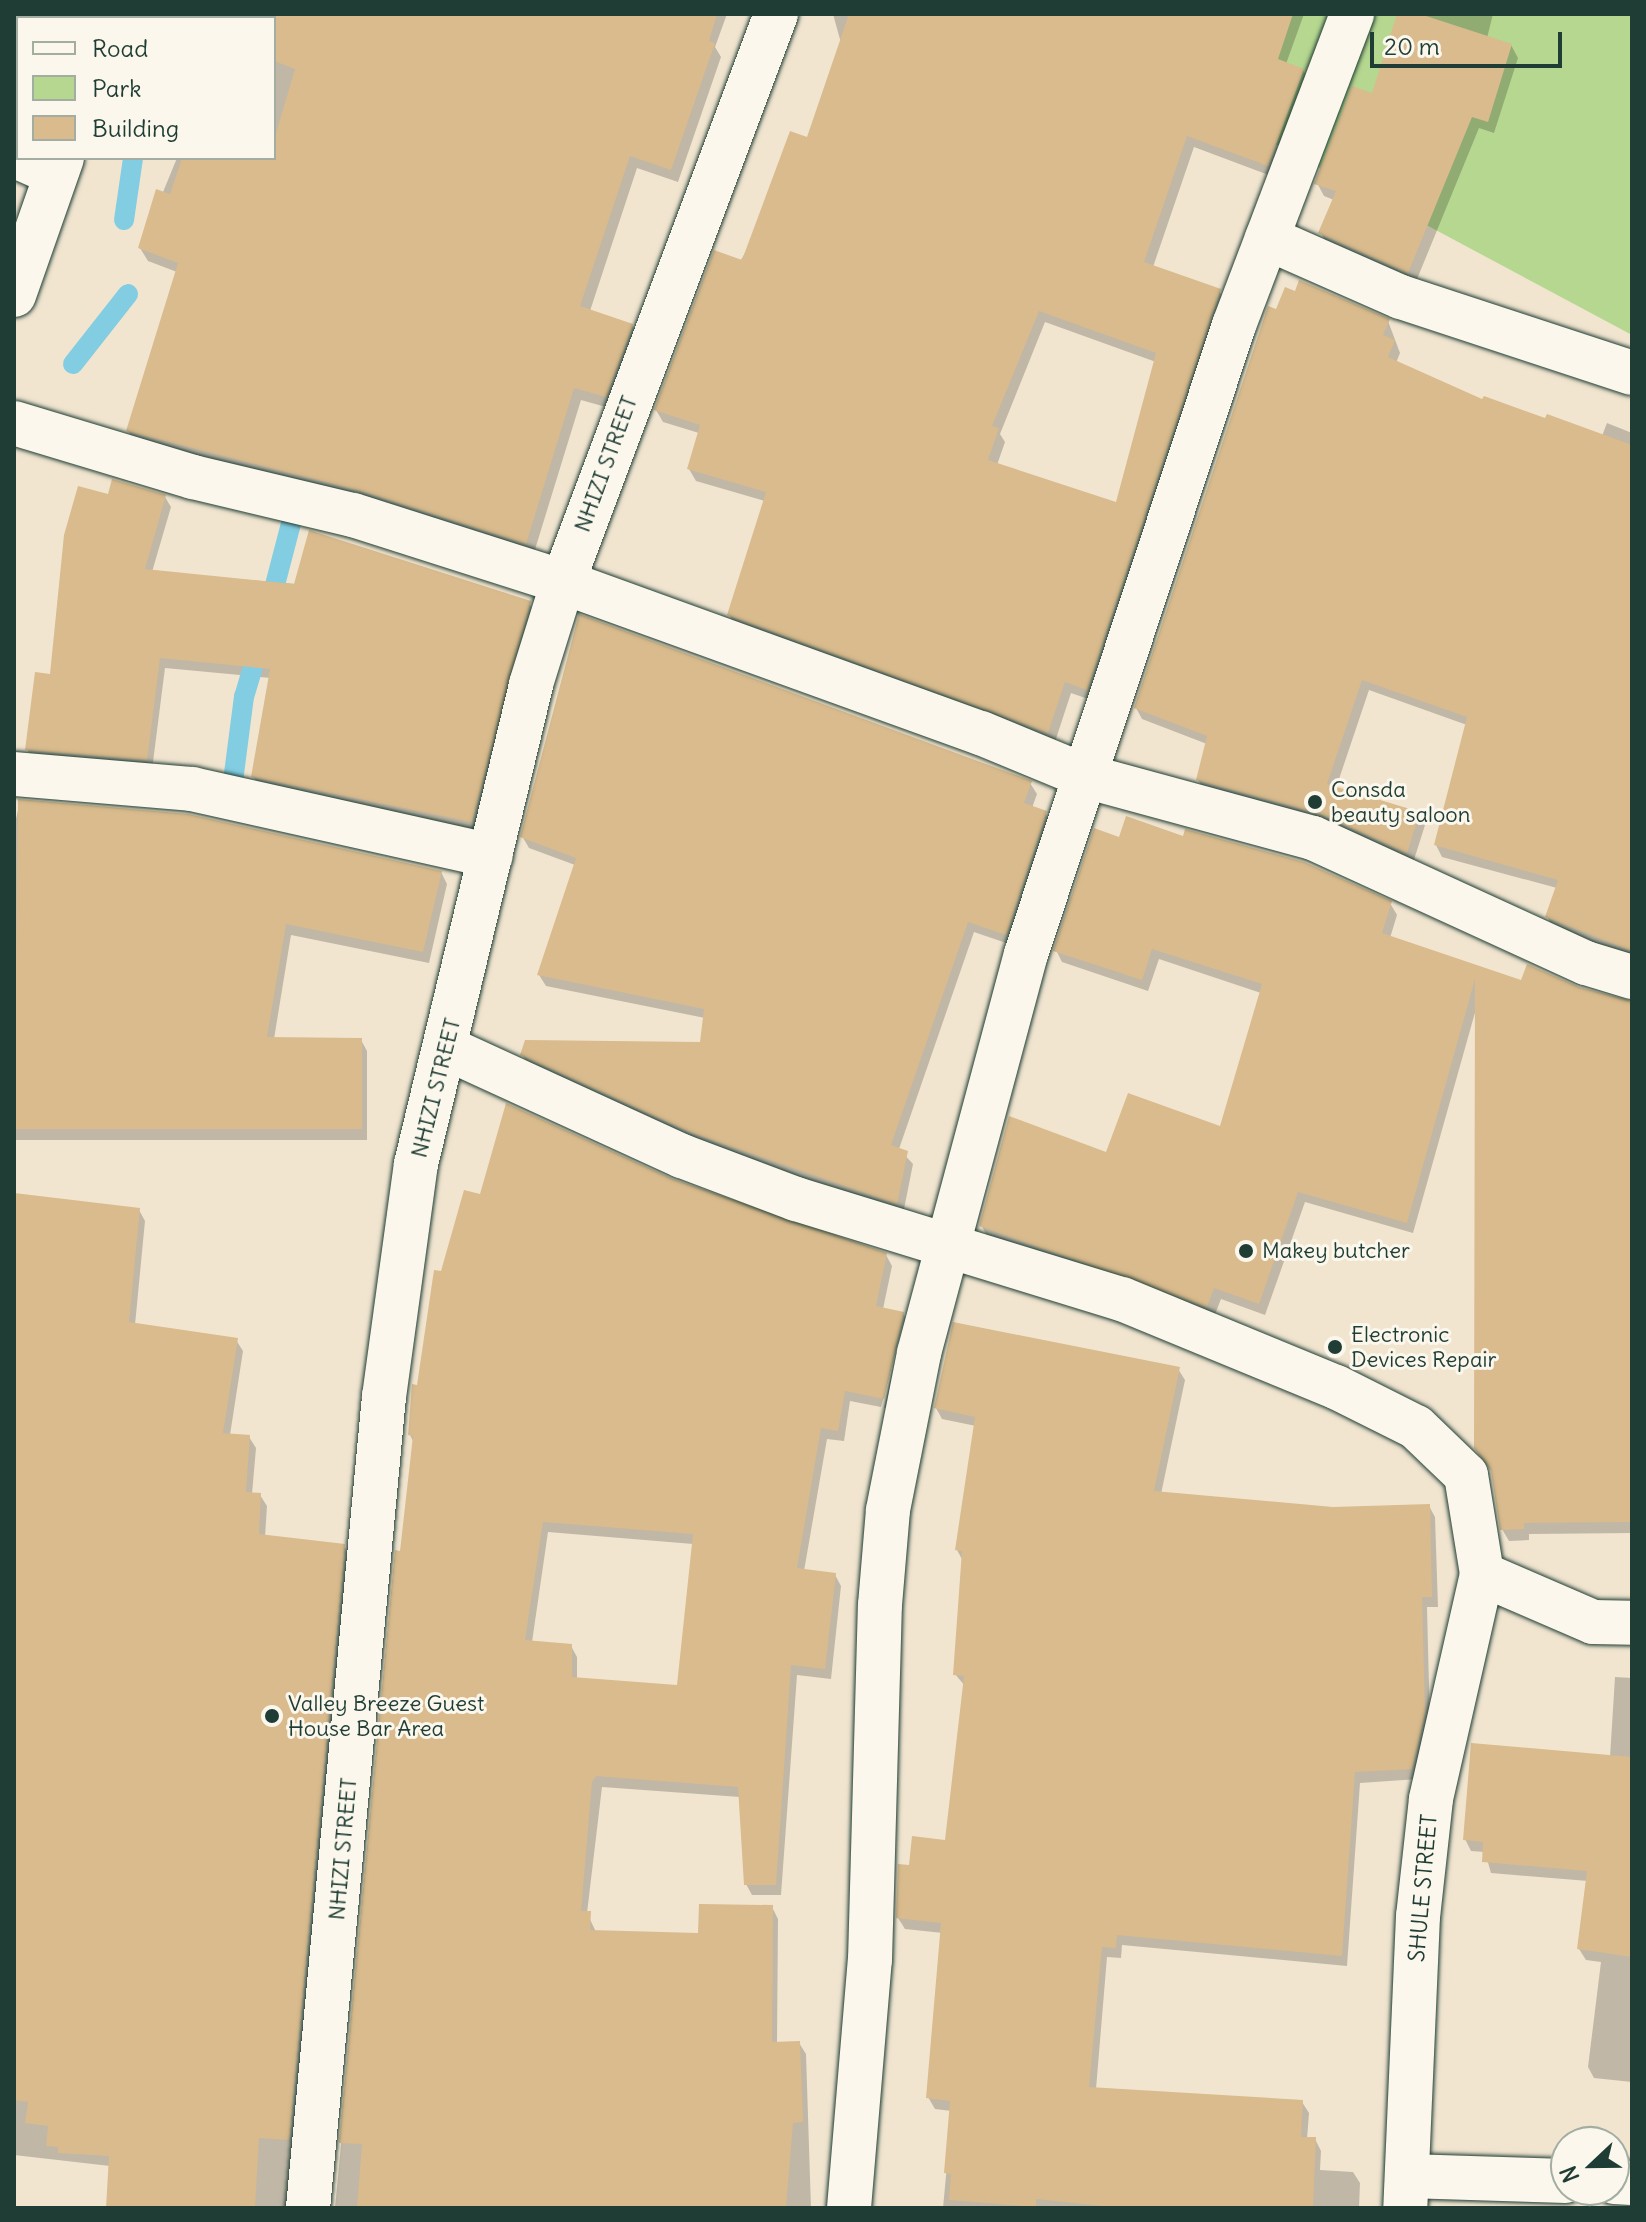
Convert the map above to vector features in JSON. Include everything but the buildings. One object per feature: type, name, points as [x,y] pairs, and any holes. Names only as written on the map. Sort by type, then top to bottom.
[{"type":"street","name":"NHIZI STREET","points":[[308,2208],[398,1272],[416,1164],[531,684],[563,582],[776,14]]},
{"type":"street","points":[[849,2208],[870,1960],[880,1605],[888,1510],[944,1248],[1026,954],[1234,325],[1352,14]]},
{"type":"street","points":[[14,295],[58,168]]},
{"type":"street","points":[[1267,238],[1401,297],[1632,373]]},
{"type":"street","points":[[14,423],[193,477],[353,515],[563,582],[981,733],[1085,776],[1313,838],[1586,963],[1632,977]]},
{"type":"street","points":[[14,774],[192,789],[491,856]]},
{"type":"street","points":[[446,1048],[682,1156],[944,1248],[1122,1299],[1336,1387],[1416,1427],[1466,1475],[1482,1574],[1593,1622],[1632,1623]]},
{"type":"street","name":"SHULE STREET","points":[[1406,2192],[1418,1916],[1431,1799],[1482,1574]]},
{"type":"street","points":[[1406,2192],[1550,2182]]},
{"type":"lane","points":[[14,161],[58,168]]},
{"type":"green space","points":[[1032,14],[1632,14],[1632,335]]},
{"type":"waterway","points":[[124,220],[133,160]]},
{"type":"waterway","points":[[73,364],[128,294]]},
{"type":"waterway","points":[[269,608],[295,508],[307,511]]},
{"type":"waterway","points":[[232,789],[244,697],[260,643]]},
{"type":"place","name":"Consda beauty saloon","points":[[1315,802]]},
{"type":"place","name":"Makey butcher","points":[[1246,1251]]},
{"type":"place","name":"Electronic Devices Repair","points":[[1335,1347]]},
{"type":"place","name":"Valley Breeze Guest House Bar Area","points":[[272,1716]]}]
